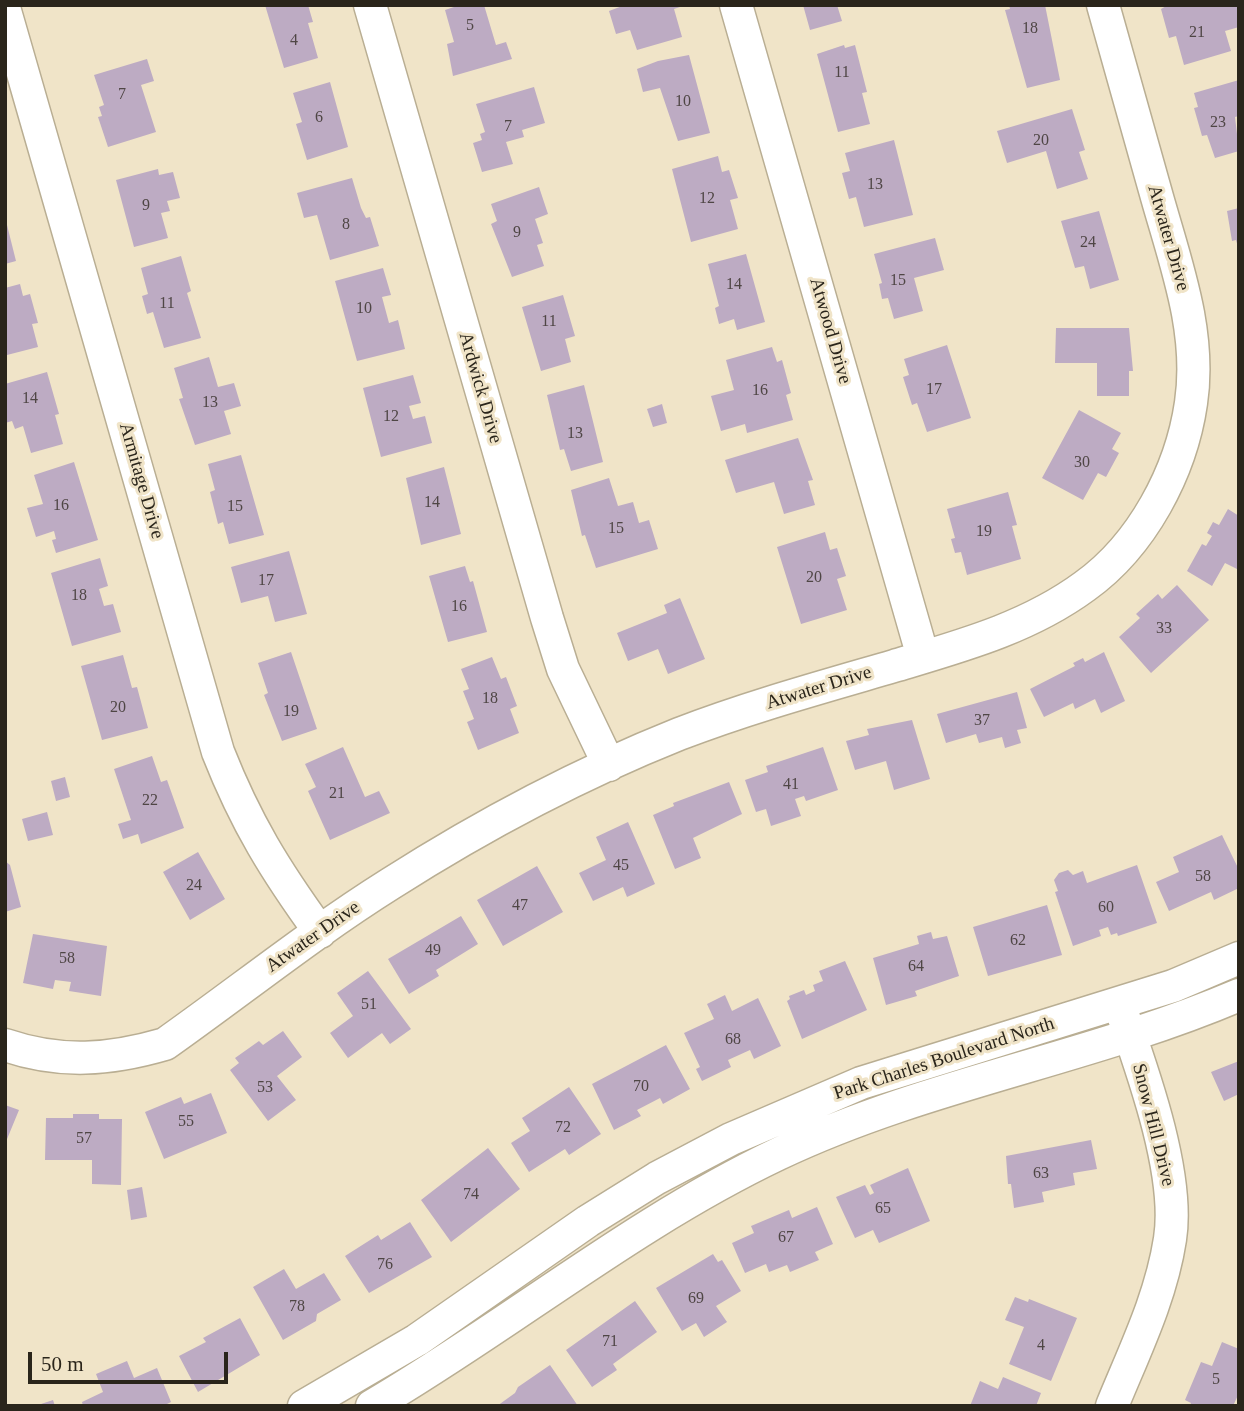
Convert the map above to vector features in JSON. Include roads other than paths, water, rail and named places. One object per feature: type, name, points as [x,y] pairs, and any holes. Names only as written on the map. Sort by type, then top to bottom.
[{"type":"street","name":"Ardwick Drive","points":[[370,5],[555,643],[564,669],[609,765]]},
{"type":"street","name":"Atwood Drive","points":[[736,5],[923,657]]},
{"type":"street","name":"Atwater Drive","points":[[5,1045],[34,1055],[81,1060],[124,1056],[165,1044],[389,884],[510,815],[609,765],[680,734],[769,702],[999,634],[1048,610],[1088,584],[1129,546],[1158,502],[1178,455],[1192,402],[1194,348],[1185,298],[1103,5]]},
{"type":"street","name":"Armitage Drive","points":[[5,11],[218,752],[240,808],[264,851],[320,932]]},
{"type":"street","name":"Park Charles Boulevard North","points":[[304,1406],[417,1340],[522,1265],[657,1178],[798,1108],[861,1083],[1173,986],[1239,958]]},
{"type":"street","name":"Park Charles Boulevard North","points":[[372,1406],[462,1350],[625,1240],[778,1154],[851,1123],[1130,1035],[1239,995]]},
{"type":"street","name":"Snow Hill Drive","points":[[1112,1406],[1158,1293],[1171,1237],[1170,1182],[1119,1004]]},
{"type":"street","points":[[657,1178],[676,1210]]}]
